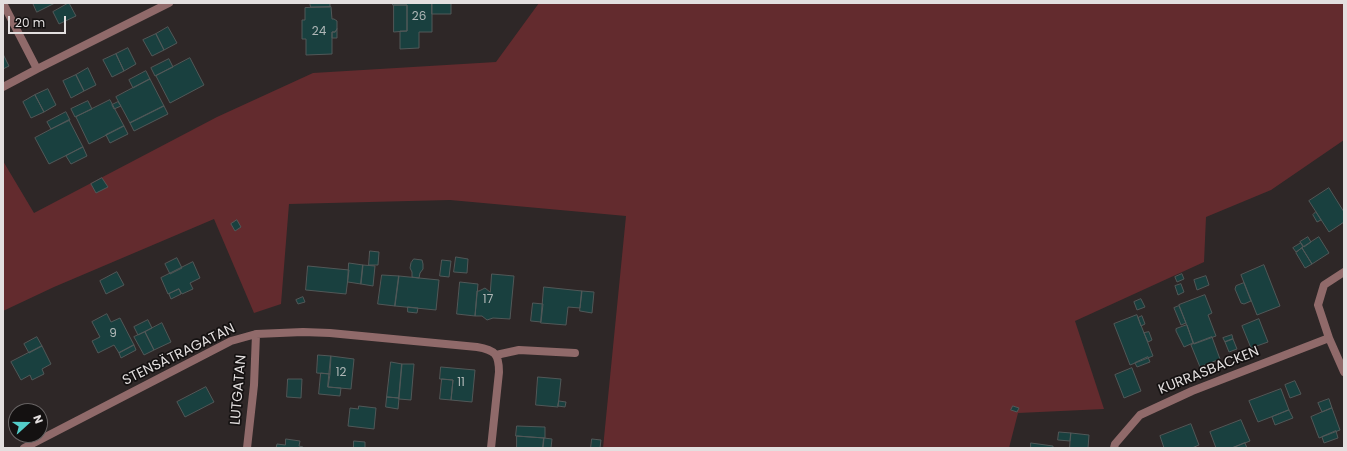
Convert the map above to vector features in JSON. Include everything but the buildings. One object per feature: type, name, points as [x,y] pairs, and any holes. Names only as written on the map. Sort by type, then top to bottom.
[{"type":"street","points":[[3,3],[37,69]]},
{"type":"street","points":[[3,87],[169,3]]},
{"type":"street","points":[[1344,272],[1324,285],[1318,305],[1329,338],[1344,372]]},
{"type":"street","name":"STENSÄTRAGATAN","points":[[24,448],[231,341],[256,334],[303,332],[330,333],[477,347],[491,350],[496,355]]},
{"type":"street","name":"LUTGATAN","points":[[247,448],[254,385],[256,334]]},
{"type":"street","name":"KURRASBACKEN","points":[[1114,448],[1114,444],[1140,415],[1192,391],[1329,338]]},
{"type":"street","points":[[491,448],[499,372],[499,363],[496,355],[519,350],[575,353]]},
{"type":"shaded area","points":[[539,3],[1344,3],[1344,140],[1271,190],[1206,217],[1204,262],[1075,321],[1104,409],[1018,413],[1009,448],[603,448],[626,216],[450,200],[289,204],[281,304],[254,313],[214,219],[54,287],[3,311],[3,161],[34,213],[217,117],[313,73],[496,62]]}]
